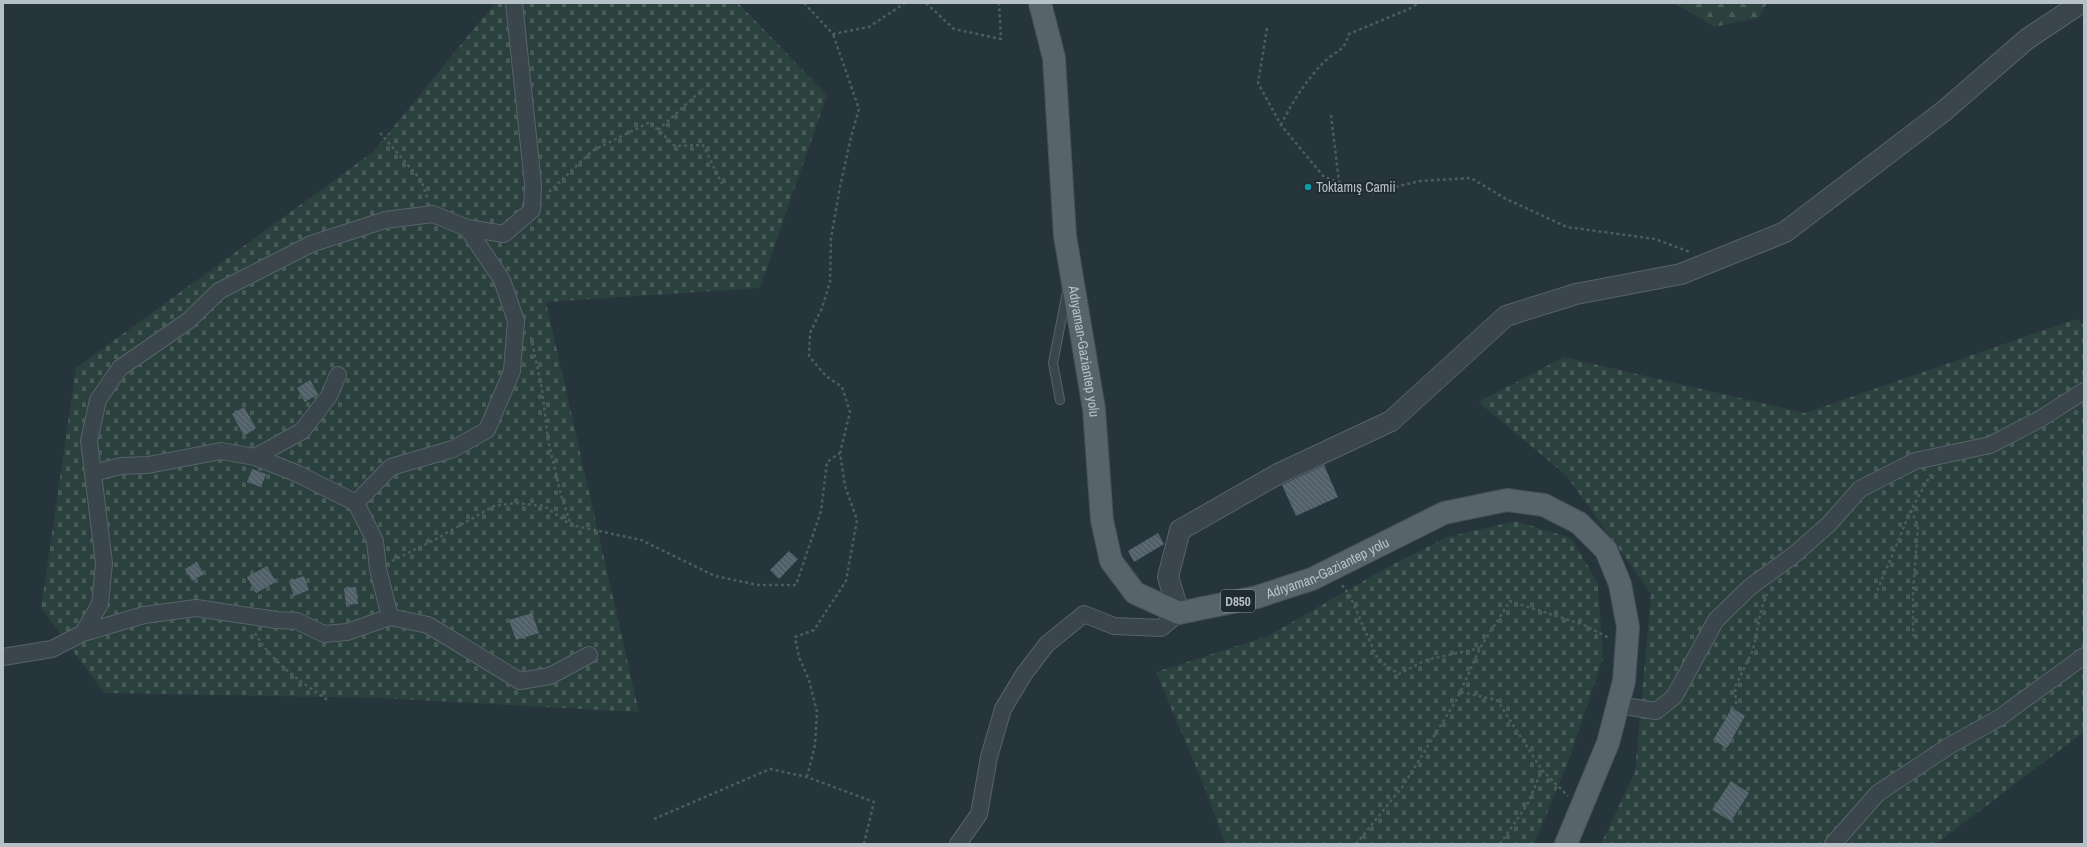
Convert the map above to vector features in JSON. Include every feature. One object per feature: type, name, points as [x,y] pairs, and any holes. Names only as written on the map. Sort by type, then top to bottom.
[{"type":"main road","name":"Adıyaman-Gaziantep yolu","points":[[1040,3],[1054,58],[1065,236],[1094,409],[1102,520],[1111,561],[1135,592],[1179,613],[1257,597],[1312,579],[1444,513],[1507,500],[1544,505],[1579,523],[1606,550],[1620,584],[1628,627],[1624,681],[1608,743],[1566,844]]},
{"type":"street","points":[[83,633],[100,604],[104,563],[89,441],[98,400],[120,368],[188,321],[219,290],[311,244],[385,220],[433,214],[467,228],[504,234],[532,210],[533,184],[514,3]]},
{"type":"street","points":[[958,844],[979,814],[988,757],[1003,709],[1024,674],[1047,644],[1084,614],[1114,626],[1161,628],[1179,613],[1168,577],[1180,530],[1278,474],[1391,421],[1506,316],[1576,294],[1681,274],[1785,232],[1944,111],[2027,39],[2081,3]]},
{"type":"street","points":[[356,503],[392,468],[453,449],[487,430],[512,371],[516,321],[502,280],[467,228]]},
{"type":"street","points":[[255,457],[302,431],[328,396],[338,374]]},
{"type":"street","points":[[1618,705],[1656,711],[1674,697],[1716,620],[1750,587],[1795,554],[1829,524],[1860,489],[1915,461],[1990,445],[2040,420],[2084,391]]},
{"type":"street","points":[[93,473],[121,466],[148,465],[221,451],[255,457],[296,473],[356,503],[375,541],[378,569],[390,617]]},
{"type":"street","points":[[3,657],[52,649],[83,633],[144,615],[196,608],[296,621],[324,634],[347,632],[390,617],[428,624],[520,681],[550,676],[588,655]]},
{"type":"street","points":[[1833,844],[1878,794],[1949,746],[1998,718],[2059,676],[2084,656]]},
{"type":"lane","points":[[1060,400],[1053,363],[1071,270]]},
{"type":"path","points":[[804,3],[832,34],[860,109],[851,137],[840,187],[832,238],[830,282],[822,308],[810,333],[809,356],[826,376],[842,387],[850,412],[840,453],[845,486],[857,520],[846,581],[814,630],[795,637],[799,657],[809,680],[817,712],[815,745],[807,776]]},
{"type":"path","points":[[832,34],[869,27],[905,3]]},
{"type":"path","points":[[926,3],[954,29],[1002,39],[999,3]]},
{"type":"path","points":[[1281,125],[1293,102],[1325,61],[1345,46],[1349,34],[1409,9],[1418,3]]},
{"type":"path","points":[[1267,28],[1258,83],[1281,125],[1324,177],[1371,193],[1420,181],[1470,178],[1506,199],[1567,227],[1655,239],[1715,260]]},
{"type":"path","points":[[658,130],[703,89]]},
{"type":"path","points":[[1331,115],[1339,182]]},
{"type":"path","points":[[532,210],[556,184],[592,151],[650,122],[675,146],[703,145],[722,184]]},
{"type":"path","points":[[380,133],[421,180],[433,214]]},
{"type":"path","points":[[516,321],[531,335],[542,388],[548,440],[561,495],[571,525]]},
{"type":"path","points":[[378,569],[436,539],[494,506],[516,503],[544,506],[571,525],[641,540],[715,576],[758,585],[796,585],[821,511],[827,462],[840,453]]},
{"type":"path","points":[[1875,596],[1911,510],[1930,475],[1935,470]]},
{"type":"path","points":[[1911,510],[1918,526],[1913,591],[1913,636]]},
{"type":"path","points":[[1736,704],[1735,687],[1753,650],[1761,610],[1779,566]]},
{"type":"path","points":[[1331,570],[1350,596],[1378,660],[1399,674],[1426,660],[1480,648]]},
{"type":"path","points":[[1356,844],[1403,786],[1460,692],[1480,648],[1510,601],[1584,625],[1626,646]]},
{"type":"path","points":[[245,615],[264,648],[296,679],[329,701]]},
{"type":"path","points":[[1460,692],[1497,700],[1542,770],[1580,809]]},
{"type":"path","points":[[654,819],[770,769],[807,776],[874,802],[864,844]]},
{"type":"path","points":[[1500,844],[1527,805],[1542,770]]},
{"type":"green space","points":[[495,3],[738,3],[827,95],[760,288],[546,302],[639,712],[380,698],[104,693],[41,608],[76,368],[373,152]]},
{"type":"green space","points":[[1675,3],[1767,3],[1758,18],[1714,27]]},
{"type":"green space","points":[[2076,319],[2084,325],[2084,732],[1936,844],[1601,844],[1635,772],[1651,594],[1566,475],[1478,402],[1564,357],[1805,413]]},
{"type":"green space","points":[[1516,521],[1571,538],[1598,583],[1603,659],[1569,760],[1534,844],[1225,844],[1205,788],[1156,672],[1268,636],[1384,569],[1447,537]]},
{"type":"building","points":[[310,380],[318,394],[305,402],[297,388]]},
{"type":"building","points":[[244,407],[256,428],[244,436],[232,414]]},
{"type":"building","points":[[1324,465],[1338,497],[1296,516],[1282,485]]},
{"type":"building","points":[[252,469],[266,474],[261,487],[247,482]]},
{"type":"building","points":[[1158,533],[1164,544],[1134,562],[1128,551]]},
{"type":"building","points":[[789,551],[798,559],[779,579],[770,570]]},
{"type":"building","points":[[197,562],[204,574],[192,581],[185,569]]},
{"type":"building","points":[[267,566],[276,582],[256,593],[247,577]]},
{"type":"building","points":[[304,576],[309,590],[294,596],[289,581]]},
{"type":"building","points":[[356,587],[358,604],[346,605],[344,588]]},
{"type":"building","points":[[532,613],[539,633],[516,640],[509,620]]},
{"type":"building","points":[[1732,708],[1745,716],[1727,748],[1713,740]]},
{"type":"building","points":[[1731,781],[1749,793],[1731,821],[1712,810]]},
{"type":"place","name":"Toktamış Camii","points":[[1308,187]]}]
